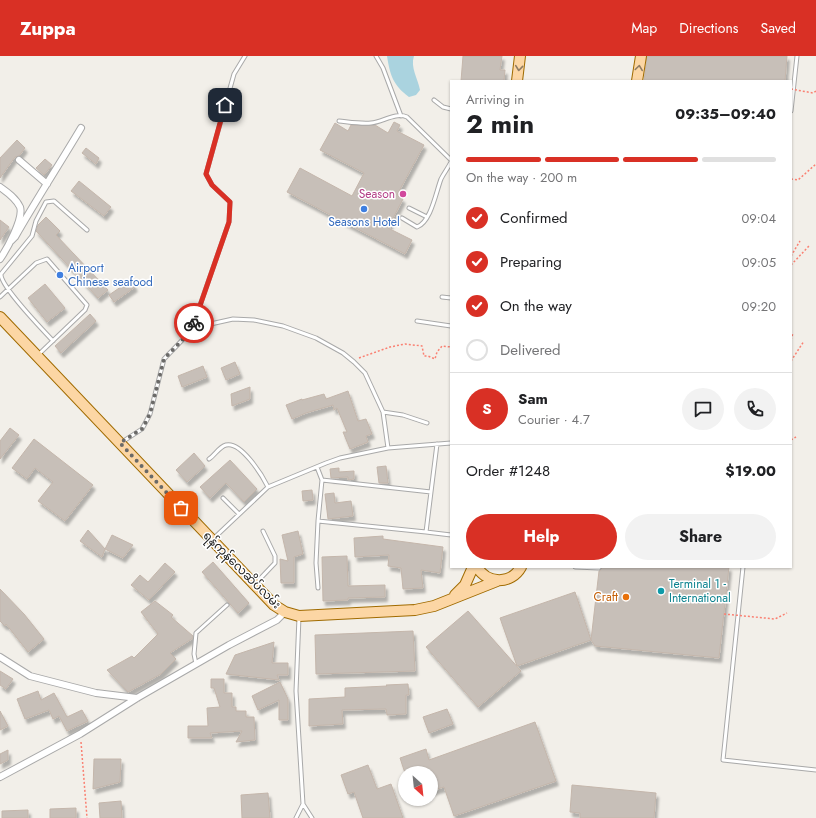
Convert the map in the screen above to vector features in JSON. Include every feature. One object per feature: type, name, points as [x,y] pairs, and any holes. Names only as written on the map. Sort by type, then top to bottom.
[{"type":"main road","points":[[517,80],[520,56]]},
{"type":"main road","points":[[637,80],[641,56]]},
{"type":"main road","name":"ရန်ကုန်လေဆိပ်လမ်း","points":[[0,317],[36,357],[274,605],[285,612],[299,616],[414,610],[434,606],[497,581],[513,577],[520,568]]},
{"type":"main road","name":"ရန်ကုန်လေဆိပ်လမ်း","points":[[453,598],[465,585],[473,568]]},
{"type":"main road","points":[[479,568],[489,579],[497,581]]},
{"type":"street","points":[[11,241],[15,237],[81,128]]},
{"type":"street","points":[[20,160],[47,184]]},
{"type":"street","points":[[0,187],[14,199],[20,208],[19,220],[11,241],[0,258]]},
{"type":"street","points":[[0,777],[80,734],[137,698],[229,645],[273,622],[285,612]]},
{"type":"street","points":[[0,657],[30,676],[96,693],[137,698]]},
{"type":"lane","points":[[191,331],[229,222],[230,202],[212,185],[206,174],[234,74],[245,56]]},
{"type":"lane","points":[[376,56],[386,75],[401,116]]},
{"type":"lane","points":[[792,102],[797,56]]},
{"type":"lane","points":[[434,100],[443,107],[450,108]]},
{"type":"lane","points":[[339,121],[369,124],[393,116],[404,116],[410,118],[450,160]]},
{"type":"lane","points":[[402,218],[417,227],[422,224],[427,217],[441,179],[450,163]]},
{"type":"lane","points":[[53,341],[7,290],[0,279],[1,274],[32,236],[36,221],[46,202],[54,201],[87,230]]},
{"type":"lane","points":[[409,208],[427,217]]},
{"type":"lane","points":[[0,297],[36,263],[47,259],[87,304],[85,310],[36,357]]},
{"type":"lane","points":[[442,297],[450,298]]},
{"type":"lane","points":[[120,443],[142,429],[150,414],[164,359],[191,331],[206,325],[232,319],[254,320],[282,326],[316,338],[343,353],[354,362],[365,373],[383,412],[388,448]]},
{"type":"lane","points":[[417,321],[450,326]]},
{"type":"lane","points":[[383,412],[403,415],[427,423]]},
{"type":"lane","points":[[212,540],[268,487],[316,467],[340,458],[388,448],[450,443]]},
{"type":"lane","points":[[209,459],[222,447],[228,444],[234,445],[240,449],[257,469],[268,487]]},
{"type":"lane","points":[[426,532],[437,444]]},
{"type":"lane","points":[[316,467],[322,480],[316,563],[318,588]]},
{"type":"lane","points":[[322,480],[431,492]]},
{"type":"lane","points":[[223,498],[239,514]]},
{"type":"lane","points":[[318,521],[450,535]]},
{"type":"lane","points":[[254,584],[275,563],[276,560],[263,531]]},
{"type":"lane","points":[[743,568],[723,760],[816,770]]},
{"type":"lane","points":[[196,664],[194,654],[196,633],[227,605]]},
{"type":"lane","points":[[299,616],[296,691],[304,804],[312,818]]},
{"type":"lane","points":[[296,818],[304,804]]},
{"type":"path","points":[[792,89],[813,93],[816,91]]},
{"type":"path","points":[[792,179],[798,180],[816,164]]},
{"type":"path","points":[[792,254],[800,242]]},
{"type":"path","points":[[792,264],[809,246]]},
{"type":"path","points":[[792,359],[804,341]]},
{"type":"path","points":[[354,362],[360,358],[390,347],[405,344],[422,346],[424,356],[435,359],[437,352],[442,346],[450,347]]},
{"type":"path","points":[[792,439],[796,437]]},
{"type":"path","points":[[724,614],[775,619],[787,612]]},
{"type":"path","points":[[80,734],[87,818]]},
{"type":"water","points":[[387,56],[414,56],[413,64],[420,90],[416,95],[409,97],[396,84],[389,69]]},
{"type":"building","points":[[463,56],[502,56],[500,70],[505,70],[504,80],[461,80]]},
{"type":"building","points":[[647,56],[787,56],[785,80],[644,80]]},
{"type":"building","points":[[394,122],[400,125],[397,131],[424,145],[397,195],[403,199],[388,228],[412,240],[405,254],[287,192],[300,168],[352,196],[364,173],[320,150],[335,123],[348,131],[351,125],[375,125],[388,133]]},
{"type":"building","points":[[17,140],[25,148],[19,156],[15,157],[0,178],[0,158]]},
{"type":"building","points":[[86,148],[99,158],[96,164],[82,153]]},
{"type":"building","points":[[45,159],[52,165],[44,175],[36,168]]},
{"type":"building","points":[[79,181],[111,207],[104,216],[71,191]]},
{"type":"building","points":[[46,217],[60,231],[56,235],[108,290],[98,298],[36,231],[38,225]]},
{"type":"building","points":[[0,220],[9,227],[0,240]]},
{"type":"building","points":[[131,280],[135,287],[114,302],[109,295]]},
{"type":"building","points":[[45,284],[65,308],[47,322],[28,298]]},
{"type":"building","points":[[90,314],[96,321],[61,353],[55,346]]},
{"type":"building","points":[[235,362],[240,374],[226,380],[221,368]]},
{"type":"building","points":[[203,366],[207,377],[182,387],[178,376]]},
{"type":"building","points":[[250,387],[250,399],[232,406],[231,394]]},
{"type":"building","points":[[348,391],[358,421],[366,419],[372,434],[366,436],[368,442],[350,449],[343,432],[347,432],[337,408],[334,410],[333,405],[292,419],[286,405],[302,399],[324,394],[326,399]]},
{"type":"building","points":[[10,428],[19,435],[0,459],[0,441]]},
{"type":"building","points":[[34,439],[93,485],[65,521],[38,501],[53,482],[35,468],[27,479],[12,468]]},
{"type":"building","points":[[194,453],[205,466],[187,482],[176,470]]},
{"type":"building","points":[[230,460],[257,489],[244,502],[226,483],[210,498],[200,487]]},
{"type":"building","points":[[386,466],[388,483],[379,483],[377,467]]},
{"type":"building","points":[[339,468],[339,472],[354,471],[354,479],[348,480],[348,477],[331,478],[330,469]]},
{"type":"building","points":[[312,490],[313,500],[303,501],[302,491]]},
{"type":"building","points":[[334,493],[335,503],[351,501],[353,516],[328,519],[325,494]]},
{"type":"building","points":[[88,530],[105,549],[102,557],[80,541]]},
{"type":"building","points":[[298,531],[303,554],[294,557],[294,583],[281,583],[280,559],[288,561],[282,535]]},
{"type":"building","points":[[112,535],[133,545],[123,558],[105,549]]},
{"type":"building","points":[[383,536],[383,539],[443,547],[440,573],[421,570],[423,588],[403,589],[401,568],[388,566],[389,555],[355,557],[354,538]]},
{"type":"building","points":[[347,556],[348,586],[385,585],[385,597],[348,598],[348,600],[323,601],[322,557]]},
{"type":"building","points":[[213,562],[249,603],[238,613],[202,572]]},
{"type":"building","points":[[165,563],[175,572],[149,600],[131,585],[140,575],[148,582]]},
{"type":"building","name":"Terminal 1 - International","points":[[602,568],[729,568],[719,658],[595,646],[591,640],[599,571]]},
{"type":"building","points":[[0,589],[24,614],[44,639],[28,652],[6,624],[5,626],[0,621]]},
{"type":"building","points":[[575,592],[591,640],[517,666],[500,618]]},
{"type":"building","points":[[155,601],[173,615],[171,617],[193,636],[193,638],[170,653],[176,659],[161,674],[128,692],[107,670],[132,656],[134,658],[158,634],[141,612]]},
{"type":"building","points":[[468,611],[521,671],[478,707],[426,647]]},
{"type":"building","points":[[413,631],[415,671],[316,674],[315,635]]},
{"type":"building","points":[[274,642],[272,663],[288,663],[288,675],[277,675],[279,680],[226,674],[235,655]]},
{"type":"building","points":[[0,671],[13,679],[6,689],[0,685]]},
{"type":"building","points":[[211,679],[224,679],[224,693],[232,693],[232,707],[236,707],[236,711],[246,711],[246,717],[254,717],[255,740],[236,742],[242,731],[210,733],[212,738],[188,738],[188,726],[208,726],[207,708],[220,707],[214,688],[211,688]]},
{"type":"building","points":[[280,682],[288,699],[288,720],[279,720],[279,700],[258,710],[252,696]]},
{"type":"building","points":[[408,684],[409,695],[406,695],[406,714],[387,715],[386,709],[342,710],[343,724],[309,726],[309,699],[345,697],[345,688]]},
{"type":"building","points":[[38,691],[41,700],[54,693],[67,717],[82,710],[88,721],[67,731],[59,716],[53,719],[49,710],[25,719],[17,699]]},
{"type":"building","points":[[447,709],[453,724],[429,733],[423,717]]},
{"type":"building","points":[[0,711],[8,726],[0,730]]},
{"type":"building","points":[[535,722],[556,781],[454,816],[444,787],[438,789],[438,766],[403,766],[400,758],[426,749],[429,760]]},
{"type":"building","points":[[8,750],[8,760],[0,764],[0,754]]},
{"type":"building","points":[[94,759],[121,759],[120,782],[93,789]]},
{"type":"building","points":[[368,765],[377,789],[391,784],[403,818],[363,818],[354,792],[348,794],[341,775]]},
{"type":"building","points":[[572,785],[656,793],[654,818],[580,818],[580,813],[570,812]]},
{"type":"building","points":[[268,793],[270,818],[242,818],[241,795]]},
{"type":"building","points":[[121,801],[122,818],[100,818],[99,803]]},
{"type":"building","points":[[76,808],[76,818],[50,818],[50,809]]},
{"type":"building","points":[[28,810],[28,818],[2,818],[2,811]]},
{"type":"way so far","points":[[181,508],[120,443],[142,429],[150,414],[164,359],[191,331],[194,323]]},
{"type":"place","name":"Season","points":[[403,194]]},
{"type":"place","name":"Seasons Hotel","points":[[364,209]]},
{"type":"place","name":"Airport Chinese seafood","points":[[60,275]]},
{"type":"place","name":"Terminal 1 - International","points":[[661,591]]},
{"type":"place","name":"Craft","points":[[626,597]]},
{"type":"route","points":[[194,323],[229,222],[230,202],[212,185],[206,174],[225,105]]}]
